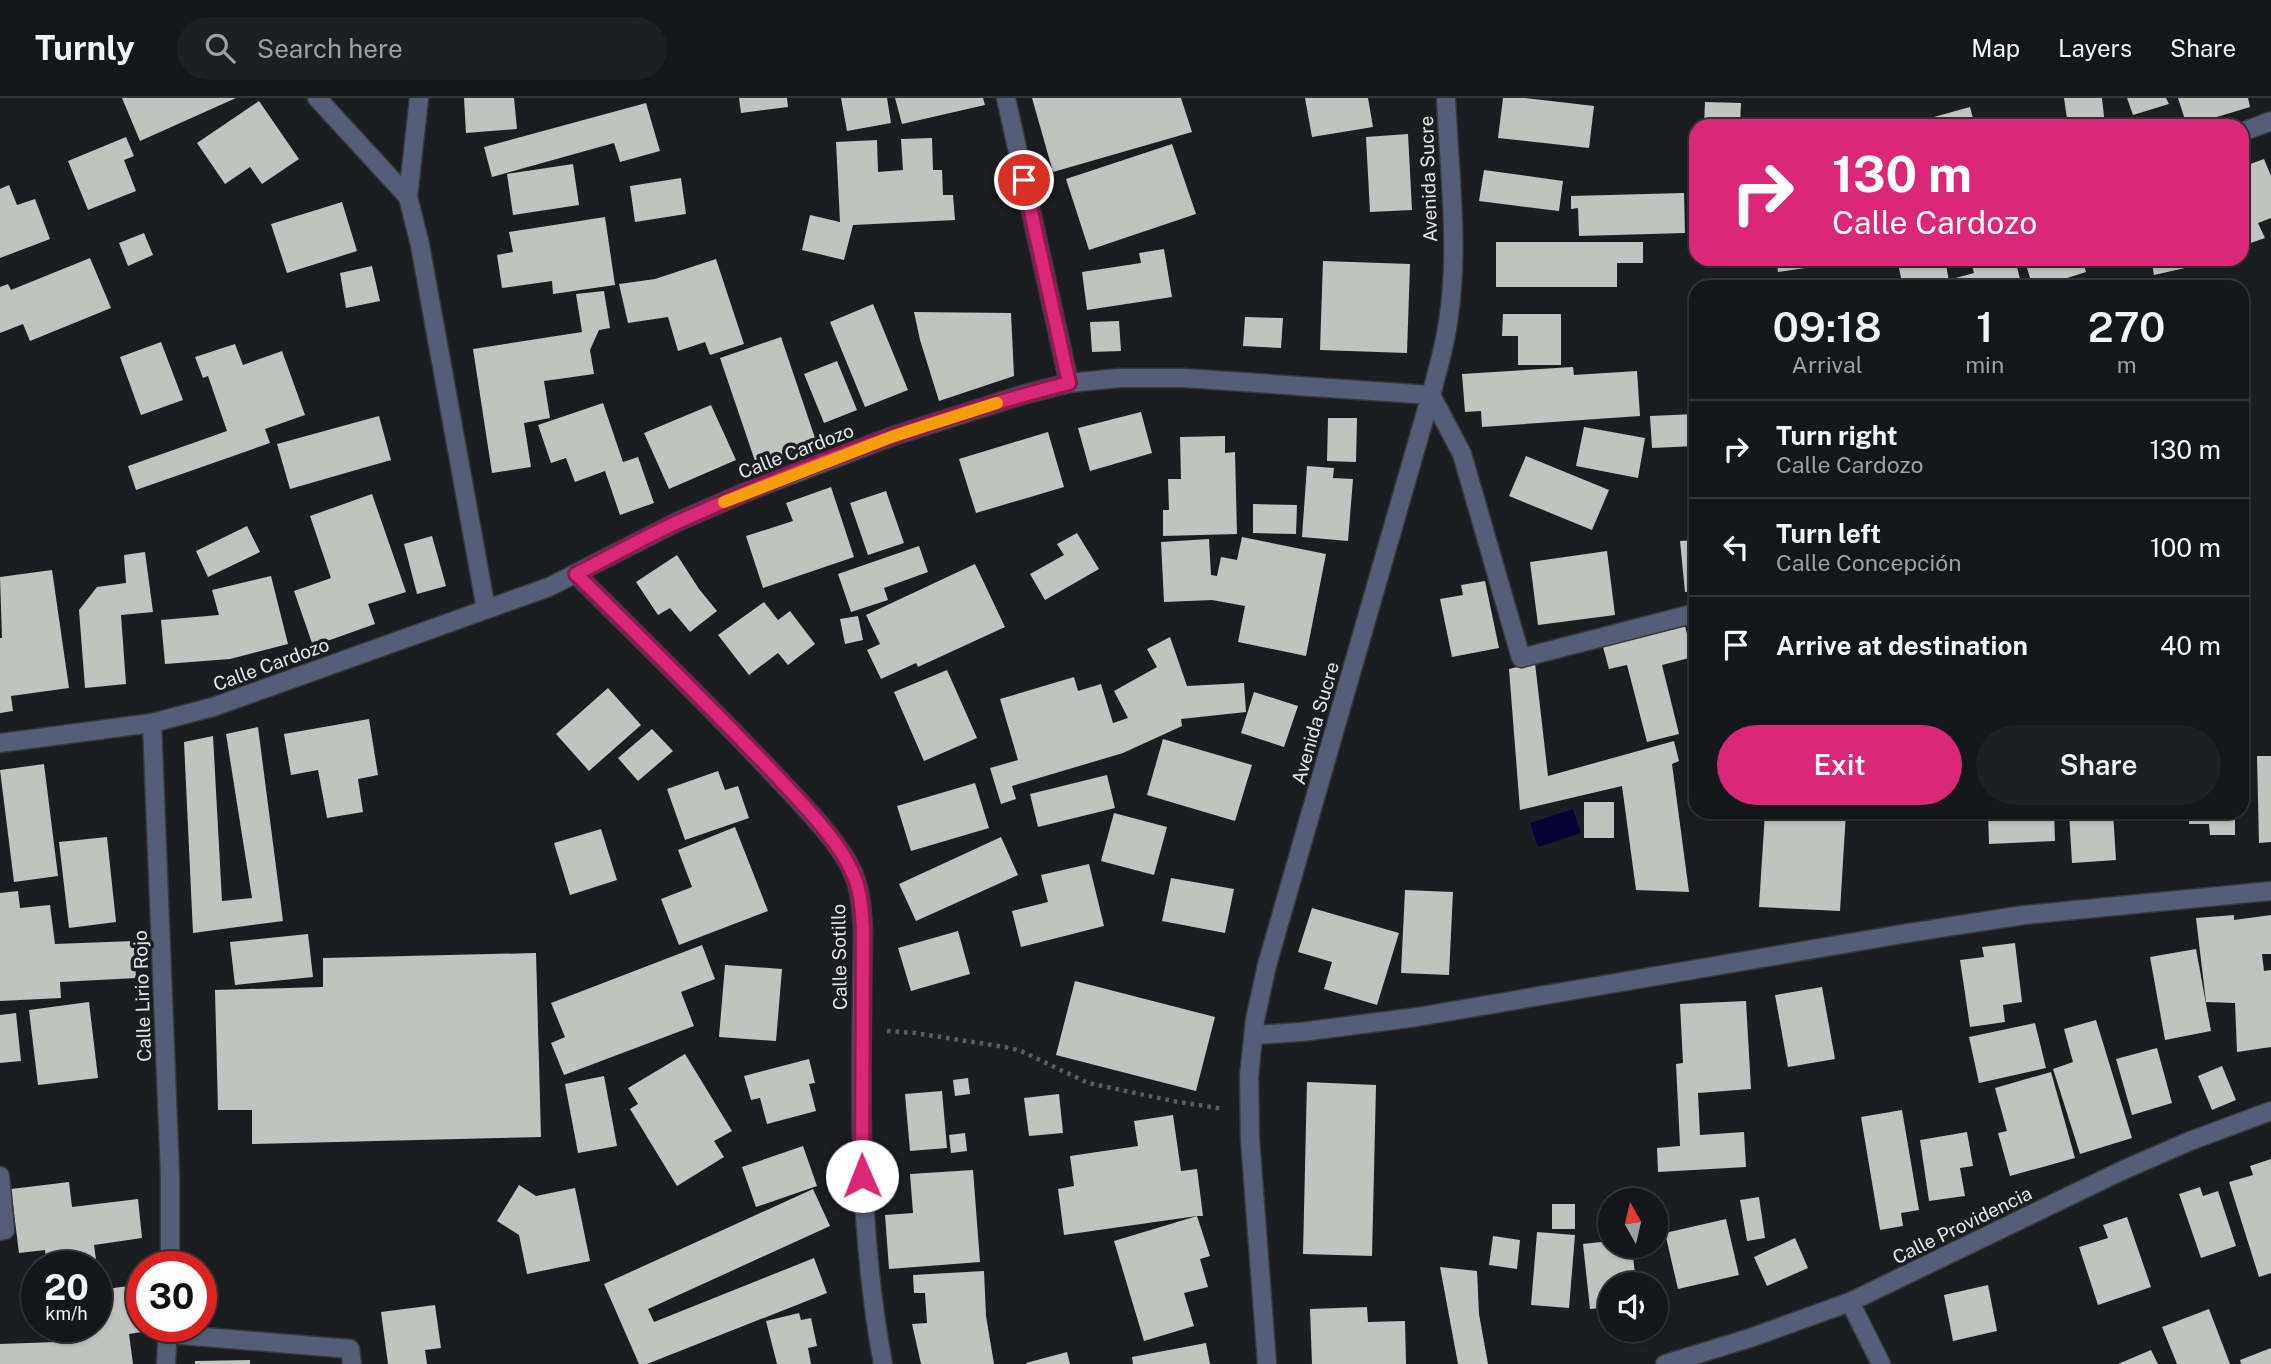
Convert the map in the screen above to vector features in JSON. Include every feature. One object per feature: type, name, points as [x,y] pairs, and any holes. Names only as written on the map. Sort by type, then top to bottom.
[{"type":"street","points":[[317,98],[408,197]]},
{"type":"street","points":[[419,98],[408,197],[422,258],[486,609]]},
{"type":"street","points":[[1006,98],[1069,383]]},
{"type":"street","name":"Avenida Sucre","points":[[1267,1364],[1249,1111],[1249,1076],[1254,1035],[1271,952],[1431,395],[1449,316],[1452,277],[1446,98]]},
{"type":"street","points":[[2249,129],[2271,121]]},
{"type":"street","name":"Calle Cardozo","points":[[0,743],[152,723],[214,707],[549,587],[677,522],[744,493],[894,436],[1022,395],[1069,383],[1119,377],[1184,379],[1431,395]]},
{"type":"street","points":[[1431,395],[1462,454],[1521,658],[1689,615]]},
{"type":"street","name":"Calle Sotillo","points":[[576,574],[805,807],[840,852],[853,874],[861,903],[861,1149],[864,1230],[872,1306],[883,1364]]},
{"type":"street","name":"Calle Lirio Rojo","points":[[152,723],[170,1175],[170,1251]]},
{"type":"street","points":[[1254,1035],[1301,1032],[1417,1017],[2024,915],[2271,891]]},
{"type":"street","name":"Calle Providencia","points":[[1665,1364],[1750,1338],[1850,1302],[2121,1171],[2190,1141],[2271,1111]]},
{"type":"street","points":[[0,1176],[5,1230],[0,1231]]},
{"type":"street","points":[[1850,1302],[1881,1364]]},
{"type":"street","points":[[217,1335],[350,1349],[352,1364]]},
{"type":"street","points":[[166,1364],[167,1342]]},
{"type":"path","points":[[862,1030],[915,1032],[1005,1047],[1021,1051],[1088,1083],[1206,1107],[1249,1111]]},
{"type":"shaded area","points":[[1573,809],[1581,833],[1538,847],[1530,823]]},
{"type":"building","points":[[122,98],[236,98],[140,141]]},
{"type":"building","points":[[464,98],[514,98],[517,129],[466,133]]},
{"type":"building","points":[[739,98],[787,98],[788,107],[741,113]]},
{"type":"building","points":[[841,98],[887,98],[891,123],[847,131]]},
{"type":"building","points":[[895,98],[983,98],[985,105],[902,124]]},
{"type":"building","points":[[1032,98],[1181,98],[1192,132],[1053,172]]},
{"type":"building","points":[[1305,98],[1368,98],[1373,127],[1312,137]]},
{"type":"building","points":[[1503,98],[1594,106],[1589,148],[1498,138]]},
{"type":"building","points":[[2064,98],[2102,98],[2104,119],[2067,119]]},
{"type":"building","points":[[2127,98],[2166,98],[2169,104],[2133,115]]},
{"type":"building","points":[[2178,98],[2248,98],[2250,107],[2210,119],[2185,119]]},
{"type":"building","points":[[259,101],[299,159],[262,184],[250,167],[225,184],[197,143]]},
{"type":"building","points":[[1705,102],[1741,103],[1740,119],[1704,119]]},
{"type":"building","points":[[646,103],[660,151],[620,162],[614,143],[492,177],[484,147]]},
{"type":"building","points":[[1970,107],[1973,119],[1927,119]]},
{"type":"building","points":[[1408,134],[1412,210],[1370,212],[1366,137]]},
{"type":"building","points":[[126,137],[134,156],[124,160],[136,191],[88,210],[68,161]]},
{"type":"building","points":[[932,138],[933,170],[942,170],[943,195],[953,195],[955,220],[853,225],[844,260],[802,250],[810,215],[840,222],[836,142],[877,140],[878,172],[903,170],[901,139]]},
{"type":"building","points":[[1172,144],[1196,214],[1089,250],[1066,179]]},
{"type":"building","points":[[2264,159],[2271,176],[2271,218],[2258,223],[2265,238],[2249,244],[2249,164]]},
{"type":"building","points":[[573,164],[579,205],[513,215],[507,174]]},
{"type":"building","points":[[1484,170],[1563,181],[1559,211],[1479,201]]},
{"type":"building","points":[[681,178],[686,214],[635,222],[630,186]]},
{"type":"building","points":[[9,185],[17,205],[35,199],[50,239],[0,258],[0,189]]},
{"type":"building","points":[[1684,193],[1685,233],[1579,236],[1578,208],[1571,209],[1571,196]]},
{"type":"building","points":[[342,202],[357,251],[287,273],[271,224]]},
{"type":"building","points":[[605,217],[615,285],[553,294],[552,281],[502,288],[497,255],[513,252],[509,232]]},
{"type":"building","points":[[144,233],[153,255],[128,266],[119,243]]},
{"type":"building","points":[[1496,242],[1643,242],[1643,263],[1617,263],[1617,287],[1496,287]]},
{"type":"building","points":[[1164,249],[1172,297],[1087,310],[1082,272],[1141,263],[1139,253]]},
{"type":"building","points":[[90,258],[111,308],[30,341],[23,324],[0,333],[0,287],[8,284],[11,290]]},
{"type":"building","points":[[716,259],[744,344],[710,355],[705,342],[678,351],[668,317],[628,323],[619,284],[655,279]]},
{"type":"building","points":[[1323,261],[1410,264],[1407,353],[1320,350]]},
{"type":"building","points":[[372,266],[380,301],[346,308],[340,273]]},
{"type":"building","points":[[1777,266],[1820,266],[1778,272]]},
{"type":"building","points":[[1898,266],[1946,266],[1949,280],[1902,280]]},
{"type":"building","points":[[1972,266],[2017,266],[2020,280],[1952,280],[1974,273]]},
{"type":"building","points":[[2026,266],[2084,266],[2086,272],[2061,280],[2031,280]]},
{"type":"building","points":[[2152,266],[2194,266],[2154,275]]},
{"type":"building","points":[[604,291],[610,328],[599,330],[590,350],[594,374],[544,381],[550,418],[524,423],[531,467],[492,473],[473,349],[582,332],[576,294]]},
{"type":"building","points":[[873,304],[908,390],[865,407],[830,322]]},
{"type":"building","points":[[914,312],[1011,313],[1014,376],[939,401]]},
{"type":"building","points":[[1503,314],[1561,314],[1561,365],[1518,365],[1518,336],[1502,336]]},
{"type":"building","points":[[1245,317],[1283,318],[1281,348],[1243,346]]},
{"type":"building","points":[[1119,321],[1121,351],[1092,352],[1090,322]]},
{"type":"building","points":[[781,337],[817,444],[756,464],[720,358]]},
{"type":"building","points":[[161,342],[183,400],[141,415],[120,357]]},
{"type":"building","points":[[235,344],[243,365],[282,351],[305,415],[265,429],[270,443],[136,490],[128,466],[227,431],[208,376],[203,378],[195,357]]},
{"type":"building","points":[[837,361],[857,410],[824,423],[804,374]]},
{"type":"building","points":[[1573,367],[1574,375],[1637,371],[1640,416],[1482,427],[1481,411],[1465,412],[1462,374]]},
{"type":"building","points":[[603,403],[623,462],[638,457],[654,503],[620,515],[605,471],[575,482],[566,458],[551,463],[538,425]]},
{"type":"building","points":[[711,405],[736,460],[669,489],[644,433]]},
{"type":"building","points":[[1141,412],[1152,453],[1090,471],[1078,428]]},
{"type":"building","points":[[1689,414],[1689,446],[1652,448],[1650,416]]},
{"type":"building","points":[[379,416],[391,460],[290,489],[277,444]]},
{"type":"building","points":[[1328,418],[1357,418],[1356,462],[1327,461]]},
{"type":"building","points":[[1584,427],[1645,438],[1638,478],[1576,466]]},
{"type":"building","points":[[1048,432],[1064,487],[976,513],[959,459]]},
{"type":"building","points":[[1225,436],[1225,453],[1235,452],[1237,534],[1163,536],[1163,510],[1169,510],[1168,479],[1181,479],[1180,437]]},
{"type":"building","points":[[1526,456],[1609,490],[1592,530],[1509,496]]},
{"type":"building","points":[[1307,466],[1334,468],[1333,478],[1353,479],[1348,541],[1302,537]]},
{"type":"building","points":[[831,487],[854,557],[763,588],[746,536],[793,521],[786,503]]},
{"type":"building","points":[[886,491],[904,543],[868,555],[850,503]]},
{"type":"building","points":[[372,494],[406,592],[368,604],[375,624],[313,646],[294,591],[331,578],[310,516]]},
{"type":"building","points":[[1253,504],[1297,505],[1296,534],[1253,533]]},
{"type":"building","points":[[247,526],[260,552],[208,577],[196,551]]},
{"type":"building","points":[[1077,533],[1099,569],[1045,600],[1030,574],[1064,555],[1057,544]]},
{"type":"building","points":[[432,536],[446,586],[417,594],[404,544]]},
{"type":"building","points":[[1242,537],[1326,554],[1306,656],[1238,642],[1245,606],[1212,600],[1164,602],[1161,542],[1209,539],[1211,575],[1217,576],[1221,557],[1237,560]]},
{"type":"building","points":[[1689,540],[1689,592],[1685,592],[1680,541]]},
{"type":"building","points":[[919,546],[928,572],[884,588],[888,600],[851,612],[838,574]]},
{"type":"building","points":[[1607,551],[1615,615],[1538,625],[1530,562]]},
{"type":"building","points":[[145,552],[153,612],[121,615],[126,684],[85,688],[79,610],[97,587],[126,583],[124,555]]},
{"type":"building","points":[[677,555],[717,611],[690,632],[670,608],[658,615],[636,582]]},
{"type":"building","points":[[975,564],[1005,627],[918,667],[916,663],[881,679],[867,650],[880,644],[866,615]]},
{"type":"building","points":[[52,570],[69,688],[11,696],[13,711],[0,713],[0,577]]},
{"type":"building","points":[[271,576],[288,644],[230,659],[165,664],[161,620],[219,615],[212,590]]},
{"type":"building","points":[[1485,581],[1499,648],[1452,657],[1440,599],[1463,595],[1461,585]]},
{"type":"building","points":[[764,602],[778,620],[790,611],[815,644],[788,665],[778,653],[749,675],[718,635]]},
{"type":"building","points":[[858,616],[863,640],[845,644],[840,619]]},
{"type":"building","points":[[1685,626],[1689,658],[1662,665],[1679,734],[1647,742],[1627,665],[1609,669],[1603,647]]},
{"type":"building","points":[[1170,637],[1187,686],[1244,683],[1246,712],[1181,719],[1182,726],[1123,753],[1012,786],[1016,799],[1001,804],[990,768],[1018,760],[1000,699],[1074,677],[1078,691],[1101,684],[1113,723],[1128,718],[1114,691],[1157,667],[1147,649]]},
{"type":"building","points":[[1535,663],[1548,776],[1674,741],[1679,761],[1672,764],[1689,892],[1636,890],[1622,786],[1520,810],[1509,669]]},
{"type":"building","points":[[947,670],[977,738],[924,761],[894,692]]},
{"type":"building","points":[[608,688],[641,725],[589,771],[556,734]]},
{"type":"building","points":[[1254,692],[1298,706],[1284,747],[1241,733]]},
{"type":"building","points":[[369,719],[378,775],[358,779],[363,812],[327,818],[318,770],[291,775],[284,734]]},
{"type":"building","points":[[258,727],[283,921],[193,933],[184,742],[213,736],[222,901],[252,898],[226,734]]},
{"type":"building","points":[[652,729],[673,751],[638,781],[618,758]]},
{"type":"building","points":[[1163,739],[1252,765],[1235,821],[1147,795]]},
{"type":"building","points":[[2257,756],[2271,756],[2271,842],[2259,843]]},
{"type":"building","points":[[44,764],[58,876],[14,882],[0,770]]},
{"type":"building","points":[[718,771],[725,790],[738,786],[749,818],[685,840],[667,789]]},
{"type":"building","points":[[1107,775],[1115,808],[1038,827],[1030,794]]},
{"type":"building","points":[[975,783],[989,828],[911,851],[897,806]]},
{"type":"building","points":[[1584,802],[1614,802],[1614,838],[1584,838]]},
{"type":"building","points":[[1114,813],[1167,827],[1154,875],[1101,861]]},
{"type":"building","points":[[1765,819],[1846,819],[1840,911],[1759,907]]},
{"type":"building","points":[[1988,819],[2054,819],[2055,841],[1989,844]]},
{"type":"building","points":[[2069,819],[2113,819],[2116,860],[2072,863]]},
{"type":"building","points":[[2189,819],[2235,819],[2235,835],[2210,835],[2209,824],[2189,824]]},
{"type":"building","points":[[735,827],[768,911],[679,945],[661,899],[692,887],[678,850]]},
{"type":"building","points":[[601,829],[617,880],[570,895],[554,843]]},
{"type":"building","points":[[107,837],[116,922],[69,928],[59,842]]},
{"type":"building","points":[[1001,837],[1018,875],[916,921],[899,884]]},
{"type":"building","points":[[1089,864],[1104,926],[1021,947],[1012,911],[1048,902],[1041,875]]},
{"type":"building","points":[[1171,878],[1234,889],[1225,933],[1162,921]]},
{"type":"building","points":[[1405,890],[1453,892],[1449,975],[1401,973]]},
{"type":"building","points":[[18,891],[20,908],[50,905],[55,944],[134,941],[136,978],[60,982],[61,998],[0,1001],[0,893]]},
{"type":"building","points":[[1312,908],[1399,933],[1377,1005],[1324,989],[1332,962],[1298,952]]},
{"type":"building","points":[[2234,915],[2234,920],[2271,915],[2271,954],[2262,954],[2264,971],[2271,970],[2271,1047],[2237,1052],[2235,1003],[2206,1002],[2196,918]]},
{"type":"building","points":[[958,931],[970,974],[911,991],[898,948]]},
{"type":"building","points":[[308,934],[313,977],[235,985],[230,942]]},
{"type":"building","points":[[2015,943],[2022,1002],[2003,1005],[2005,1022],[1970,1027],[1960,960],[1984,957],[1982,947]]},
{"type":"building","points":[[702,945],[715,979],[681,992],[694,1026],[564,1075],[551,1043],[565,1037],[551,1003]]},
{"type":"building","points":[[2196,949],[2211,1031],[2165,1040],[2150,957]]},
{"type":"building","points":[[536,953],[541,1137],[252,1144],[252,1110],[218,1110],[215,990],[323,987],[323,958]]},
{"type":"building","points":[[725,965],[782,969],[776,1041],[719,1037]]},
{"type":"building","points":[[1075,981],[1215,1017],[1196,1091],[1056,1055]]},
{"type":"building","points":[[1822,987],[1835,1059],[1788,1067],[1775,995]]},
{"type":"building","points":[[1746,1001],[1751,1089],[1698,1093],[1700,1135],[1744,1132],[1746,1167],[1658,1172],[1657,1148],[1680,1146],[1676,1064],[1683,1063],[1680,1004]]},
{"type":"building","points":[[89,1002],[98,1078],[38,1085],[29,1010]]},
{"type":"building","points":[[16,1013],[21,1061],[0,1063],[0,1015]]},
{"type":"building","points":[[2096,1020],[2132,1138],[2080,1154],[2053,1069],[2073,1062],[2064,1029]]},
{"type":"building","points":[[2035,1023],[2046,1068],[1979,1083],[1969,1037]]},
{"type":"building","points":[[2157,1048],[2172,1103],[2132,1115],[2116,1059]]},
{"type":"building","points":[[685,1054],[732,1131],[714,1141],[724,1157],[677,1186],[630,1109],[638,1104],[628,1088]]},
{"type":"building","points":[[809,1059],[815,1083],[809,1084],[816,1111],[767,1124],[760,1098],[751,1100],[744,1076]]},
{"type":"building","points":[[2222,1066],[2236,1100],[2212,1110],[2198,1076]]},
{"type":"building","points":[[2051,1072],[2075,1158],[2010,1176],[1998,1133],[2007,1131],[1995,1088]]},
{"type":"building","points":[[604,1076],[617,1146],[578,1153],[565,1084]]},
{"type":"building","points":[[968,1078],[970,1094],[955,1096],[953,1080]]},
{"type":"building","points":[[1307,1082],[1376,1085],[1372,1256],[1303,1254]]},
{"type":"building","points":[[942,1091],[947,1148],[910,1151],[905,1094]]},
{"type":"building","points":[[1059,1094],[1063,1133],[1029,1136],[1024,1098]]},
{"type":"building","points":[[1902,1110],[1919,1210],[1901,1213],[1903,1226],[1880,1230],[1861,1117]]},
{"type":"building","points":[[1173,1115],[1181,1171],[1197,1169],[1203,1216],[1064,1235],[1058,1189],[1074,1186],[1070,1156],[1138,1146],[1134,1121]]},
{"type":"building","points":[[1967,1132],[1973,1166],[1960,1168],[1965,1196],[1929,1201],[1920,1140]]},
{"type":"building","points":[[965,1133],[967,1151],[951,1153],[949,1135]]},
{"type":"building","points":[[803,1146],[817,1186],[756,1207],[742,1167]]},
{"type":"building","points":[[2271,1159],[2271,1273],[2259,1277],[2229,1182],[2253,1175],[2250,1166]]},
{"type":"building","points":[[973,1170],[980,1262],[889,1269],[885,1215],[913,1213],[910,1174]]},
{"type":"building","points":[[69,1182],[72,1207],[138,1199],[142,1238],[94,1245],[95,1251],[45,1250],[19,1253],[11,1189]]},
{"type":"building","points":[[519,1185],[536,1196],[575,1188],[590,1261],[527,1274],[519,1235],[497,1221]]},
{"type":"building","points":[[2200,1187],[2203,1196],[2218,1191],[2236,1246],[2201,1258],[2179,1194]]},
{"type":"building","points":[[813,1189],[830,1226],[648,1309],[654,1322],[814,1258],[827,1293],[647,1364],[639,1364],[604,1284]]},
{"type":"building","points":[[1759,1197],[1765,1238],[1747,1241],[1740,1200]]},
{"type":"building","points":[[1552,1204],[1575,1204],[1575,1229],[1552,1229]]},
{"type":"building","points":[[1197,1216],[1210,1256],[1200,1259],[1208,1287],[1184,1293],[1194,1326],[1144,1341],[1114,1241]]},
{"type":"building","points":[[2127,1217],[2151,1287],[2098,1305],[2079,1247],[2108,1238],[2103,1225]]},
{"type":"building","points":[[1726,1219],[1739,1275],[1678,1289],[1668,1246],[1668,1232]]},
{"type":"building","points":[[1537,1232],[1575,1235],[1569,1308],[1531,1305]]},
{"type":"building","points":[[1493,1236],[1520,1240],[1517,1269],[1489,1265]]},
{"type":"building","points":[[1795,1238],[1808,1268],[1767,1286],[1754,1257]]},
{"type":"building","points":[[1598,1242],[1598,1258],[1633,1258],[1635,1272],[1598,1272],[1598,1308],[1590,1309],[1583,1244]]},
{"type":"building","points":[[1440,1267],[1477,1271],[1479,1314],[1488,1364],[1458,1364]]},
{"type":"building","points":[[984,1271],[986,1316],[994,1364],[921,1364],[912,1324],[927,1323],[925,1293],[914,1293],[913,1275]]},
{"type":"building","points":[[1988,1285],[1997,1331],[1953,1341],[1944,1295]]},
{"type":"building","points":[[126,1286],[126,1342],[130,1342],[133,1364],[0,1364],[0,1344],[112,1342],[112,1288]]},
{"type":"building","points":[[435,1305],[441,1348],[425,1350],[427,1364],[388,1364],[381,1312]]},
{"type":"building","points":[[1367,1307],[1368,1322],[1405,1321],[1406,1364],[1312,1364],[1310,1309]]},
{"type":"building","points":[[2209,1309],[2230,1364],[2177,1364],[2162,1327]]},
{"type":"building","points":[[799,1313],[801,1320],[811,1318],[817,1346],[808,1348],[811,1364],[777,1364],[766,1321]]},
{"type":"building","points":[[1206,1343],[1210,1364],[1133,1364],[1132,1357]]},
{"type":"building","points":[[2271,1348],[2271,1364],[2241,1364],[2240,1360]]},
{"type":"building","points":[[2151,1350],[2158,1364],[2118,1364]]},
{"type":"building","points":[[1067,1352],[1070,1364],[1026,1363]]},
{"type":"building","points":[[250,1360],[250,1364],[195,1364],[195,1361]]},
{"type":"slow traffic","points":[[724,502],[894,436],[997,403]]},
{"type":"route","points":[[862,1176],[863,931],[861,903],[853,874],[840,852],[805,807],[722,719],[576,574],[677,522],[744,493],[894,436],[1022,395],[1069,383],[1024,180]]}]
